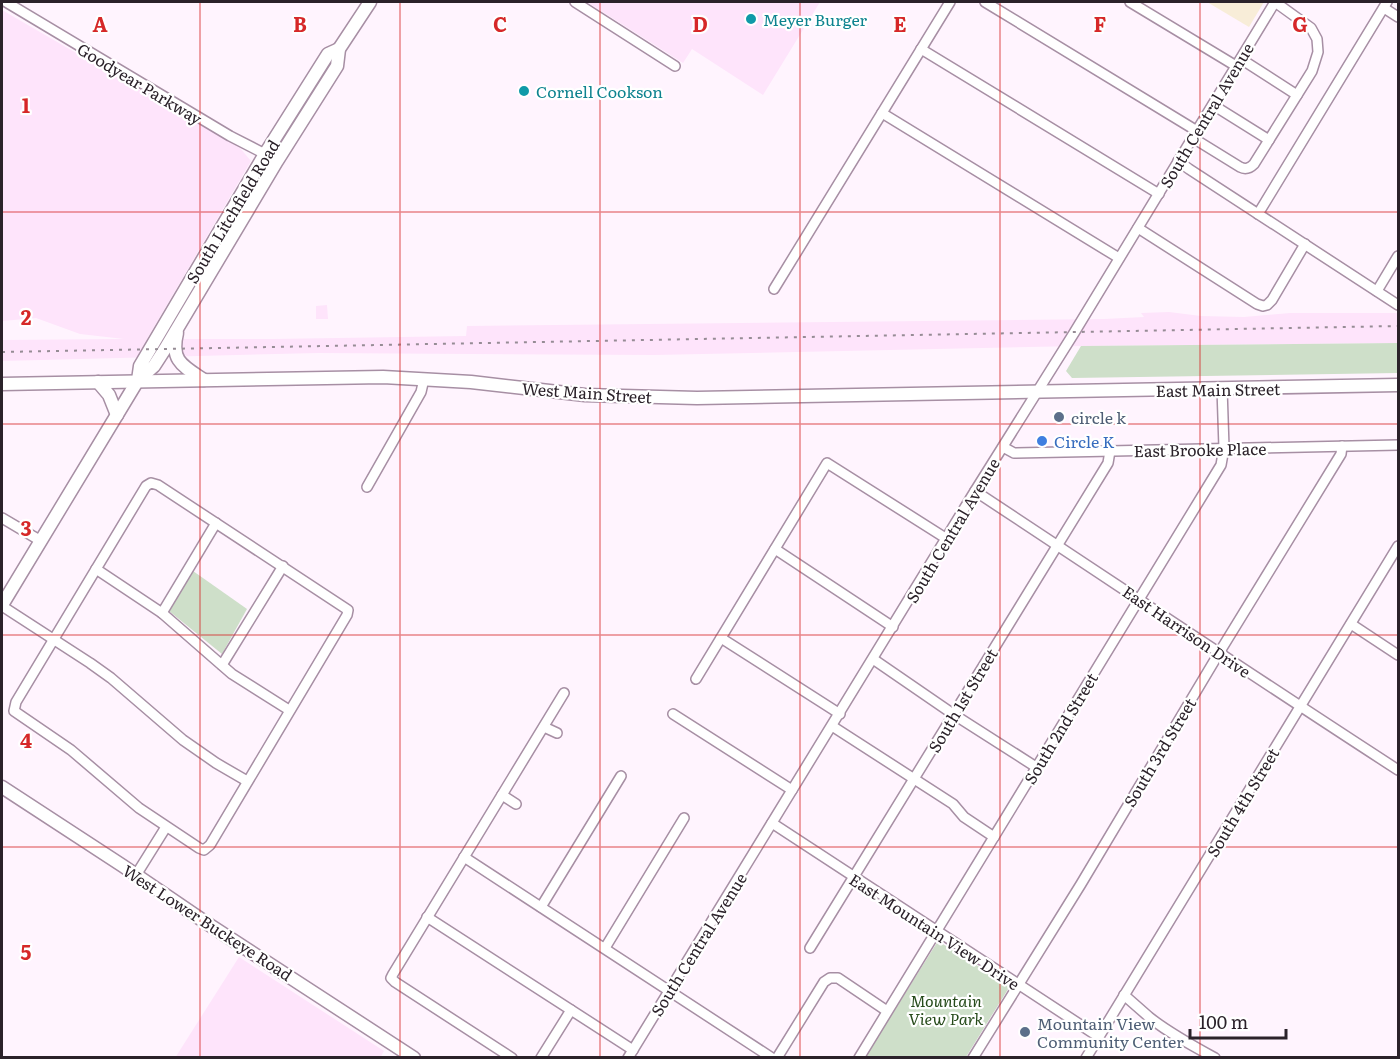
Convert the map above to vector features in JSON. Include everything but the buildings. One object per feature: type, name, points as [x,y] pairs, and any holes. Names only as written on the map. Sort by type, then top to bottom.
[{"type":"main road","name":"South Litchfield Road","points":[[138,380],[140,366],[271,158],[334,52],[370,2]]},
{"type":"main road","name":"South Litchfield Road","points":[[2,605],[138,380],[154,366],[179,325],[271,158],[337,66],[334,52]]},
{"type":"main road","points":[[179,325],[175,349],[178,359],[185,367],[205,380]]},
{"type":"main road","name":"West Main Street","points":[[2,384],[383,376],[471,382],[585,395],[642,397],[1037,392]]},
{"type":"main road","points":[[98,382],[109,395],[117,415]]},
{"type":"main road","name":"East Main Street","points":[[1037,392],[1398,385]]},
{"type":"main road","name":"West Lower Buckeye Road","points":[[2,787],[414,1058]]},
{"type":"street","name":"Goodyear Parkway","points":[[6,2],[230,136],[271,158]]},
{"type":"street","points":[[576,2],[675,66]]},
{"type":"street","points":[[774,289],[950,2]]},
{"type":"street","points":[[985,2],[1195,134],[1244,169],[1254,164],[1314,66],[1318,52],[1315,32],[1275,2]]},
{"type":"street","points":[[1131,2],[1297,95]]},
{"type":"street","name":"South Central Avenue","points":[[633,1054],[669,989],[840,714],[1275,2]]},
{"type":"street","points":[[1258,214],[1385,5],[1398,17]]},
{"type":"street","points":[[921,49],[1159,194]]},
{"type":"street","points":[[1213,105],[1269,140]]},
{"type":"street","points":[[882,113],[1119,258]]},
{"type":"street","points":[[1178,161],[1398,305]]},
{"type":"street","points":[[1138,228],[1263,306],[1268,305],[1305,244]]},
{"type":"street","points":[[1377,291],[1398,256]]},
{"type":"street","points":[[368,487],[421,392],[424,379]]},
{"type":"street","name":"South 2nd Street","points":[[859,1058],[1221,465],[1224,448],[1222,388]]},
{"type":"street","name":"East Brooke Place","points":[[1003,447],[1014,453],[1398,445]]},
{"type":"street","name":"South 3rd Street","points":[[973,1058],[1341,454],[1342,446]]},
{"type":"street","name":"South 1st Street","points":[[810,948],[1108,464],[1110,451]]},
{"type":"street","points":[[696,679],[827,463],[947,539]]},
{"type":"street","points":[[151,483],[158,485],[216,523],[348,610],[210,845],[204,850],[165,827],[139,808],[71,750],[14,711],[16,702],[146,486],[151,483]]},
{"type":"street","name":"East Harrison Drive","points":[[975,491],[1398,770]]},
{"type":"street","points":[[2,518],[41,541]]},
{"type":"street","points":[[162,613],[216,523]]},
{"type":"street","name":"South 4th Street","points":[[1086,1058],[1398,546]]},
{"type":"street","points":[[775,549],[893,627]]},
{"type":"street","points":[[222,665],[283,566]]},
{"type":"street","points":[[96,569],[162,613],[232,674],[289,710]]},
{"type":"street","points":[[2,605],[111,678],[183,740],[247,781]]},
{"type":"street","points":[[1351,624],[1398,655]]},
{"type":"street","points":[[722,638],[840,714]]},
{"type":"street","points":[[873,659],[953,714],[1036,766]]},
{"type":"street","points":[[512,1058],[392,978],[564,693]]},
{"type":"street","points":[[673,714],[792,790]]},
{"type":"street","points":[[832,726],[953,804],[964,817],[994,837]]},
{"type":"street","points":[[544,727],[557,734]]},
{"type":"street","points":[[541,907],[621,776]]},
{"type":"street","points":[[502,795],[516,804]]},
{"type":"street","points":[[604,948],[684,818]]},
{"type":"street","name":"East Mountain View Drive","points":[[772,823],[1099,1037]]},
{"type":"street","points":[[136,875],[165,827]]},
{"type":"street","points":[[465,857],[772,1058]]},
{"type":"street","points":[[427,917],[571,1010],[633,1054]]},
{"type":"street","points":[[777,1058],[824,982],[830,978],[838,978],[887,1011]]},
{"type":"street","points":[[1124,995],[1158,1023],[1192,1046],[1215,1058]]},
{"type":"street","points":[[541,1058],[571,1010]]},
{"type":"shaded area","points":[[587,2],[820,2],[763,95],[692,49],[683,63]]},
{"type":"shaded area","points":[[1207,2],[1264,2],[1249,27]]},
{"type":"shaded area","points":[[2,10],[240,148],[251,161],[147,339],[466,336],[467,326],[1104,319],[1144,317],[1141,313],[1169,312],[1201,316],[1244,317],[1290,313],[1398,313],[1398,343],[1081,346],[654,355],[318,353],[2,361],[2,340],[124,339],[80,334],[36,318],[2,321]]},
{"type":"shaded area","points":[[327,305],[328,319],[316,319],[316,306]]},
{"type":"shaded area","points":[[239,957],[384,1051],[380,1058],[175,1058]]},
{"type":"green space","points":[[1398,343],[1398,373],[1072,378],[1066,371],[1081,346]]},
{"type":"green space","points":[[193,571],[247,609],[222,654],[169,611]]},
{"type":"green space","name":"Mountain View Park","points":[[938,941],[1010,986],[966,1057],[865,1057]]},
{"type":"railway","points":[[2,352],[1398,326]]},
{"type":"place","name":"Meyer Burger","points":[[751,19]]},
{"type":"place","name":"Cornell Cookson","points":[[524,91]]},
{"type":"place","name":"circle k","points":[[1059,417]]},
{"type":"place","name":"Circle K","points":[[1042,441]]},
{"type":"place","name":"Mountain View Community Center","points":[[1025,1032]]}]
